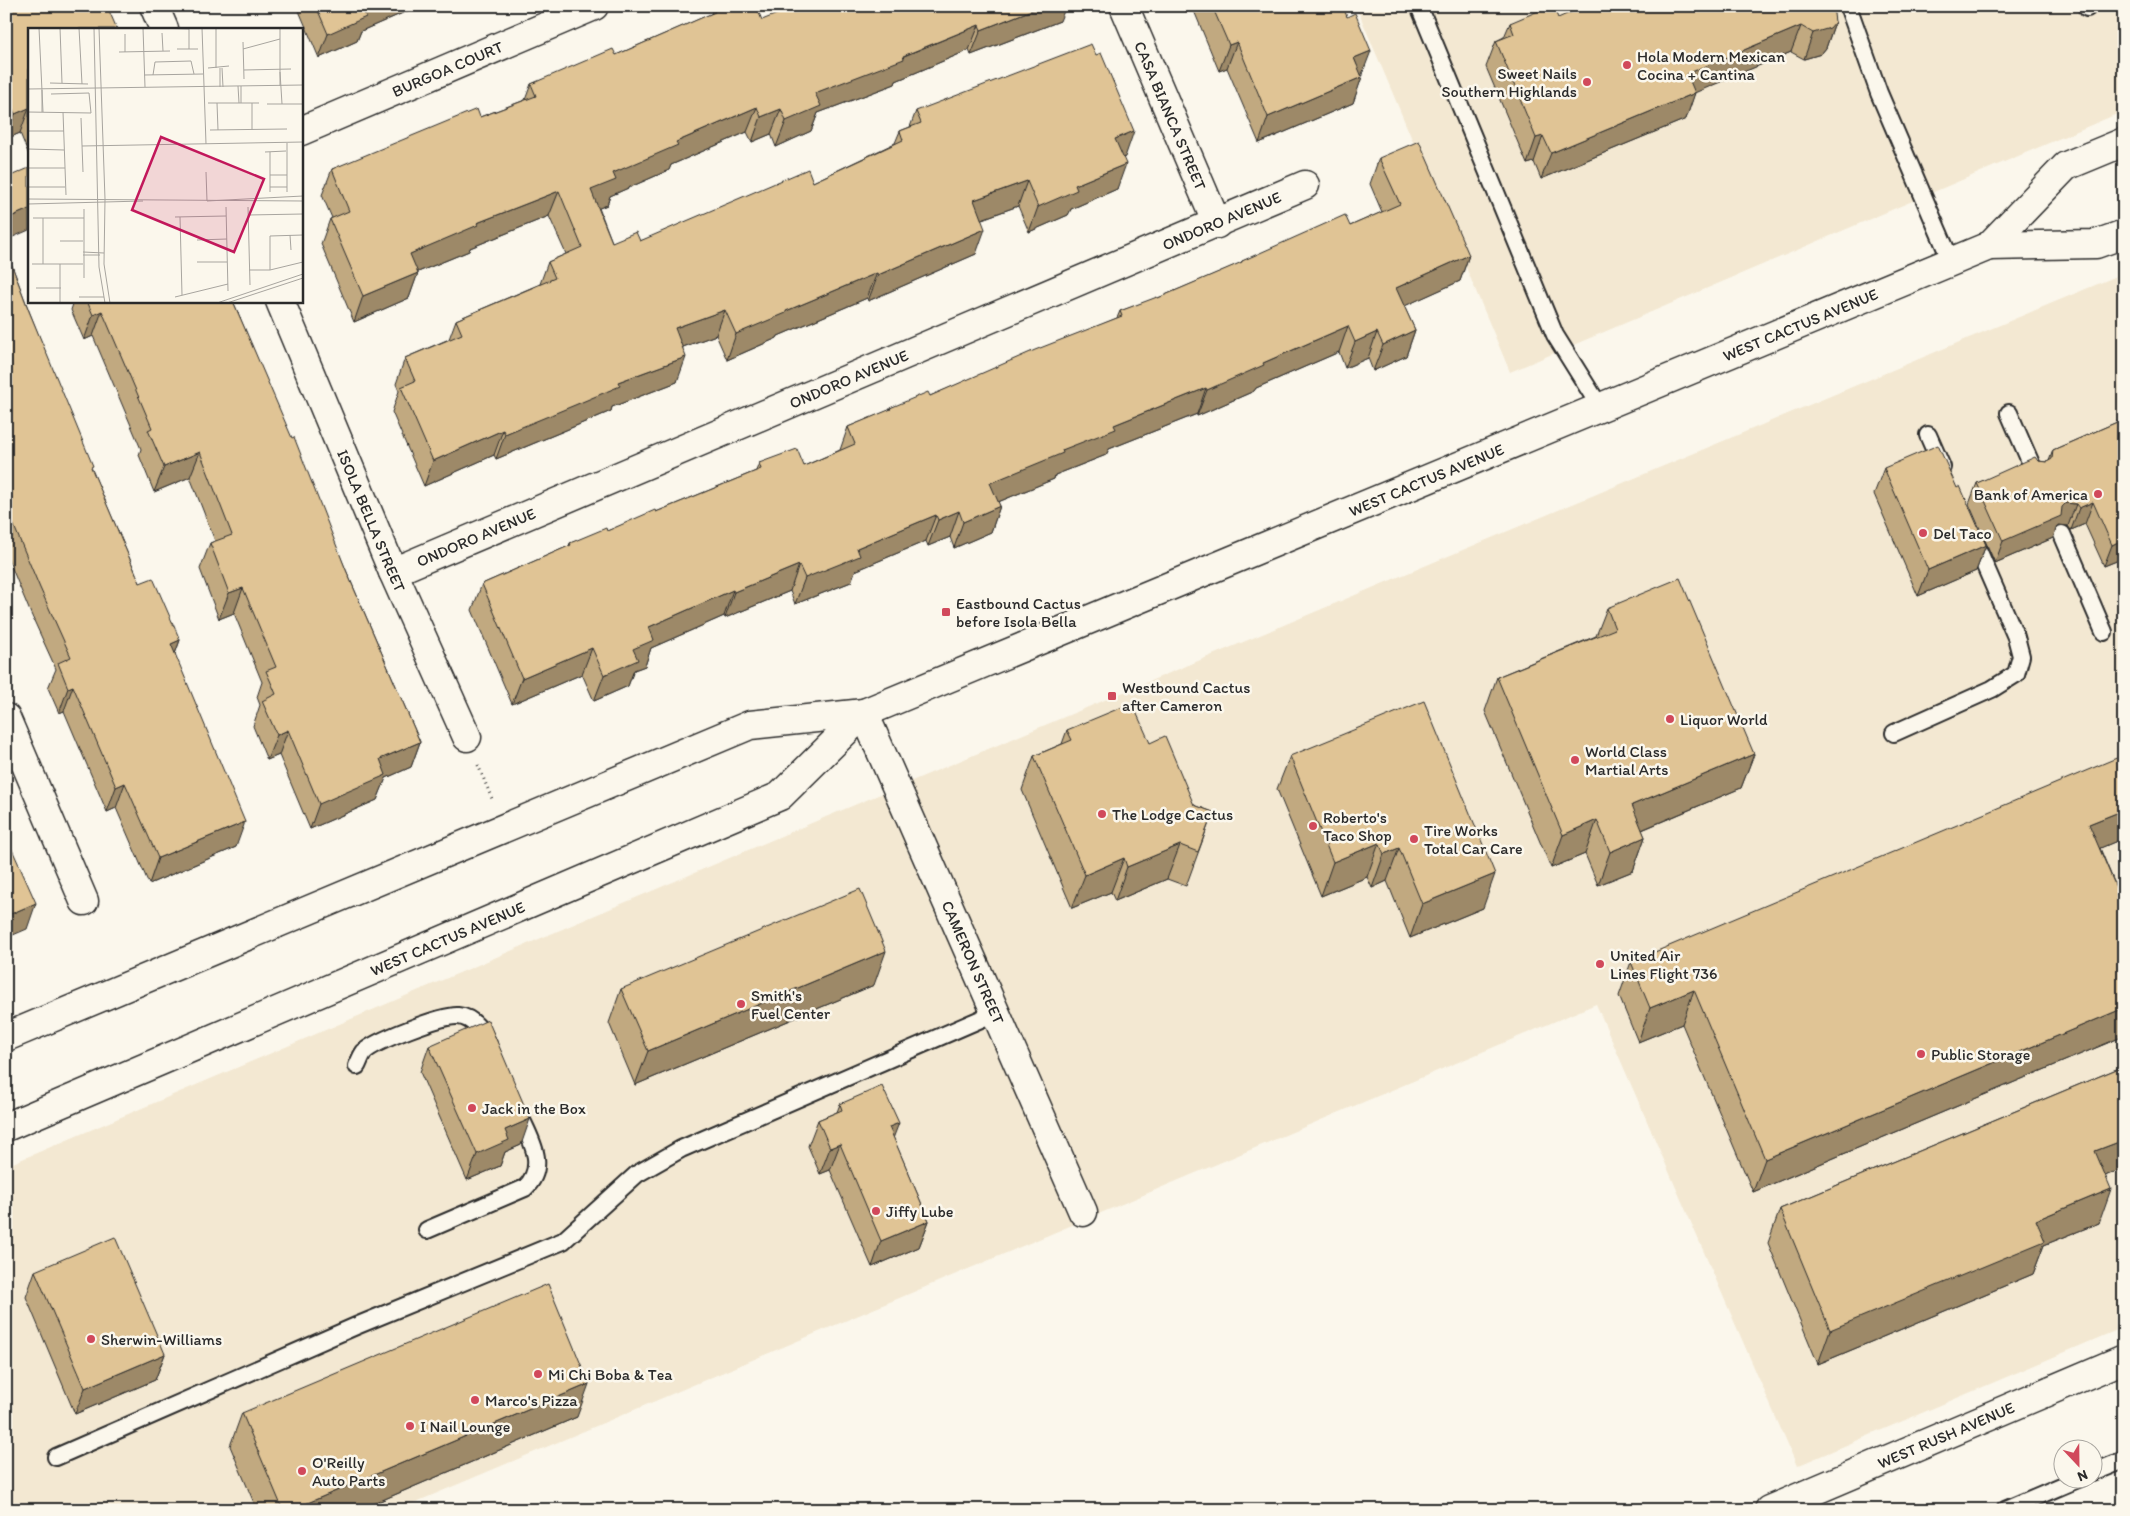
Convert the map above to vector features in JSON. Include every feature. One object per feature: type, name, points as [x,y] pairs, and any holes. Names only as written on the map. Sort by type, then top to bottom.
[{"type":"main road","points":[[154,6],[164,28]]},
{"type":"main road","name":"BURGOA COURT","points":[[302,131],[594,6]]},
{"type":"main road","name":"CASA BIANCA STREET","points":[[1124,6],[1217,224]]},
{"type":"main road","name":"WEST CACTUS AVENUE","points":[[1989,246],[2066,166],[2124,142]]},
{"type":"main road","name":"ONDORO AVENUE","points":[[393,572],[1217,224],[1305,185]]},
{"type":"main road","name":"WEST CACTUS AVENUE","points":[[6,1037],[750,725],[864,713],[1989,246],[2096,244],[2124,234]]},
{"type":"main road","name":"ISOLA BELLA STREET","points":[[280,302],[393,572],[467,737]]},
{"type":"main road","name":"WEST CACTUS AVENUE","points":[[6,1127],[780,796],[864,713]]},
{"type":"main road","name":"CAMERON STREET","points":[[864,713],[997,1012],[1083,1212]]},
{"type":"main road","points":[[6,718],[14,760],[84,901]]},
{"type":"main road","name":"WEST RUSH AVENUE","points":[[1769,1510],[2124,1359]]},
{"type":"lane","points":[[1419,6],[1555,335],[1600,407]]},
{"type":"lane","points":[[1848,6],[1878,93],[1951,261]]},
{"type":"lane","points":[[2009,413],[2036,475]]},
{"type":"lane","points":[[1928,435],[1947,479]]},
{"type":"lane","points":[[1894,734],[1992,690],[2016,674],[2021,656],[2016,638],[1966,523]]},
{"type":"lane","points":[[2062,534],[2104,632]]},
{"type":"lane","points":[[56,1457],[347,1330],[563,1241],[637,1174],[681,1149],[997,1012]]},
{"type":"lane","points":[[357,1066],[363,1053],[374,1045],[438,1018],[459,1016],[473,1022],[485,1036],[496,1062]]},
{"type":"lane","points":[[427,1230],[526,1188],[533,1180],[538,1168],[535,1152],[512,1098]]},
{"type":"lane","points":[[2102,1469],[2124,1460]]},
{"type":"lane","points":[[2005,1510],[2057,1488]]},
{"type":"shaded area","points":[[1356,6],[2124,6],[2124,111],[1510,372]]},
{"type":"shaded area","points":[[2124,273],[2124,1327],[1797,1466],[1596,1004],[397,1510],[7,1510],[6,1166],[821,819]]},
{"type":"building","points":[[6,6],[107,6],[117,28],[28,28],[28,108],[15,114],[6,94]]},
{"type":"building","points":[[316,6],[371,6],[363,10],[366,17],[328,34]]},
{"type":"building","points":[[717,6],[756,6],[762,20],[797,6],[1042,6],[981,30],[979,25],[903,56],[904,59],[815,93],[821,106],[786,121],[781,109],[761,117],[757,107],[676,142],[678,145],[613,173],[616,180],[591,190],[612,242],[636,232],[640,241],[808,169],[813,182],[903,140],[900,131],[921,123],[916,111],[1091,44],[1096,55],[1101,53],[1134,131],[1115,139],[1126,164],[1075,185],[1077,190],[1038,207],[1027,181],[974,200],[985,229],[878,275],[877,273],[786,311],[786,313],[736,334],[725,310],[675,328],[686,357],[618,382],[620,386],[505,434],[503,430],[433,461],[401,387],[415,381],[405,358],[462,334],[456,320],[555,278],[548,262],[582,247],[559,191],[477,223],[478,225],[410,254],[418,273],[363,296],[330,219],[349,211],[332,169],[477,109],[480,117],[536,96],[531,84],[613,49],[616,55],[715,12],[713,8]]},
{"type":"building","points":[[1212,6],[1343,6],[1347,17],[1355,13],[1371,51],[1354,58],[1362,77],[1268,117],[1237,42],[1229,45]]},
{"type":"building","points":[[1553,6],[1558,18],[1585,6],[1833,6],[1835,22],[1830,28],[1813,33],[1801,26],[1687,74],[1695,93],[1551,153],[1543,136],[1536,138],[1496,41],[1514,34],[1510,23]]},
{"type":"building","points":[[1419,141],[1469,255],[1396,288],[1415,330],[1383,345],[1377,332],[1355,342],[1348,326],[1207,390],[1206,388],[1114,425],[1116,429],[1062,450],[1063,453],[990,483],[1000,506],[963,522],[959,511],[938,520],[936,515],[857,548],[860,556],[805,578],[799,565],[734,592],[733,590],[649,627],[654,640],[633,649],[638,660],[604,675],[592,648],[522,678],[482,584],[606,528],[607,531],[655,510],[656,512],[761,469],[759,463],[797,449],[804,466],[855,444],[848,427],[890,408],[928,392],[930,396],[1035,350],[1122,316],[1120,311],[1158,298],[1345,215],[1350,226],[1400,204],[1379,158]]},
{"type":"building","points":[[28,168],[28,209],[6,219],[6,178]]},
{"type":"building","points":[[6,250],[93,466],[91,467],[140,583],[153,578],[180,640],[171,644],[245,822],[158,858],[125,783],[116,787],[73,686],[68,688],[58,663],[71,657],[6,507]]},
{"type":"building","points":[[87,302],[233,302],[292,438],[294,437],[346,570],[420,742],[380,759],[386,775],[319,804],[288,730],[277,735],[262,701],[276,694],[266,671],[276,667],[243,588],[229,593],[210,543],[232,535],[200,452],[164,467],[148,430],[152,428],[102,311],[93,315]]},
{"type":"building","points":[[2124,419],[2124,539],[2112,545],[2093,502],[2079,508],[2076,504],[2066,503],[2062,507],[2061,516],[2003,541],[1977,483],[2035,457],[2038,461],[2047,462],[2052,459],[2053,450]]},
{"type":"building","points":[[1938,445],[1957,488],[1960,486],[1986,545],[1928,570],[1884,468]]},
{"type":"building","points":[[1680,578],[1754,754],[1632,805],[1645,837],[1610,852],[1597,820],[1563,835],[1497,677],[1615,629],[1607,608]]},
{"type":"building","points":[[1424,701],[1495,874],[1422,904],[1399,848],[1384,854],[1379,843],[1333,862],[1290,756]]},
{"type":"building","name":"The Lodge Cactus","points":[[1132,703],[1150,743],[1165,736],[1194,805],[1213,812],[1198,852],[1180,845],[1127,867],[1124,858],[1085,875],[1034,756],[1072,740],[1067,730]]},
{"type":"building","points":[[2119,757],[2124,767],[2124,810],[2089,824],[2124,906],[2124,1008],[1765,1159],[1694,990],[1650,1008],[1631,962]]},
{"type":"building","points":[[6,836],[36,903],[6,916]]},
{"type":"building","points":[[860,889],[886,951],[648,1051],[621,989]]},
{"type":"building","name":"Jack in the Box","points":[[488,1020],[530,1119],[505,1130],[509,1140],[477,1154],[429,1046]]},
{"type":"building","points":[[2124,1066],[2124,1140],[2095,1151],[2111,1189],[2036,1220],[2045,1241],[1830,1330],[1780,1209]]},
{"type":"building","points":[[882,1086],[899,1123],[889,1127],[929,1221],[881,1241],[840,1144],[830,1148],[818,1120],[842,1110],[840,1104]]},
{"type":"building","name":"Sherwin-Williams","points":[[115,1237],[165,1354],[85,1388],[35,1271]]},
{"type":"building","points":[[548,1284],[589,1384],[291,1510],[283,1510],[242,1413]]},
{"type":"place","name":"Hola Modern Mexican Cocina + Cantina","points":[[1627,65]]},
{"type":"place","name":"Sweet Nails Southern Highlands","points":[[1587,82]]},
{"type":"place","name":"Bank of America","points":[[2098,494]]},
{"type":"place","name":"Del Taco","points":[[1923,533]]},
{"type":"place","name":"Eastbound Cactus before Isola Bella","points":[[946,612]]},
{"type":"place","name":"Westbound Cactus after Cameron","points":[[1112,696]]},
{"type":"place","name":"Liquor World","points":[[1670,719]]},
{"type":"place","name":"World Class Martial Arts","points":[[1575,760]]},
{"type":"place","name":"The Lodge Cactus","points":[[1102,814]]},
{"type":"place","name":"Roberto's Taco Shop","points":[[1313,826]]},
{"type":"place","name":"Tire Works Total Car Care","points":[[1414,839]]},
{"type":"place","name":"United Air Lines Flight 736","points":[[1600,964]]},
{"type":"place","name":"Smith's Fuel Center","points":[[741,1004]]},
{"type":"place","name":"Public Storage","points":[[1921,1054]]},
{"type":"place","name":"Jack in the Box","points":[[472,1108]]},
{"type":"place","name":"Jiffy Lube","points":[[876,1211]]},
{"type":"place","name":"Sherwin-Williams","points":[[91,1339]]},
{"type":"place","name":"Mi Chi Boba & Tea","points":[[538,1374]]},
{"type":"place","name":"Marco's Pizza","points":[[475,1400]]},
{"type":"place","name":"I Nail Lounge","points":[[410,1426]]},
{"type":"place","name":"O'Reilly Auto Parts","points":[[302,1471]]}]
